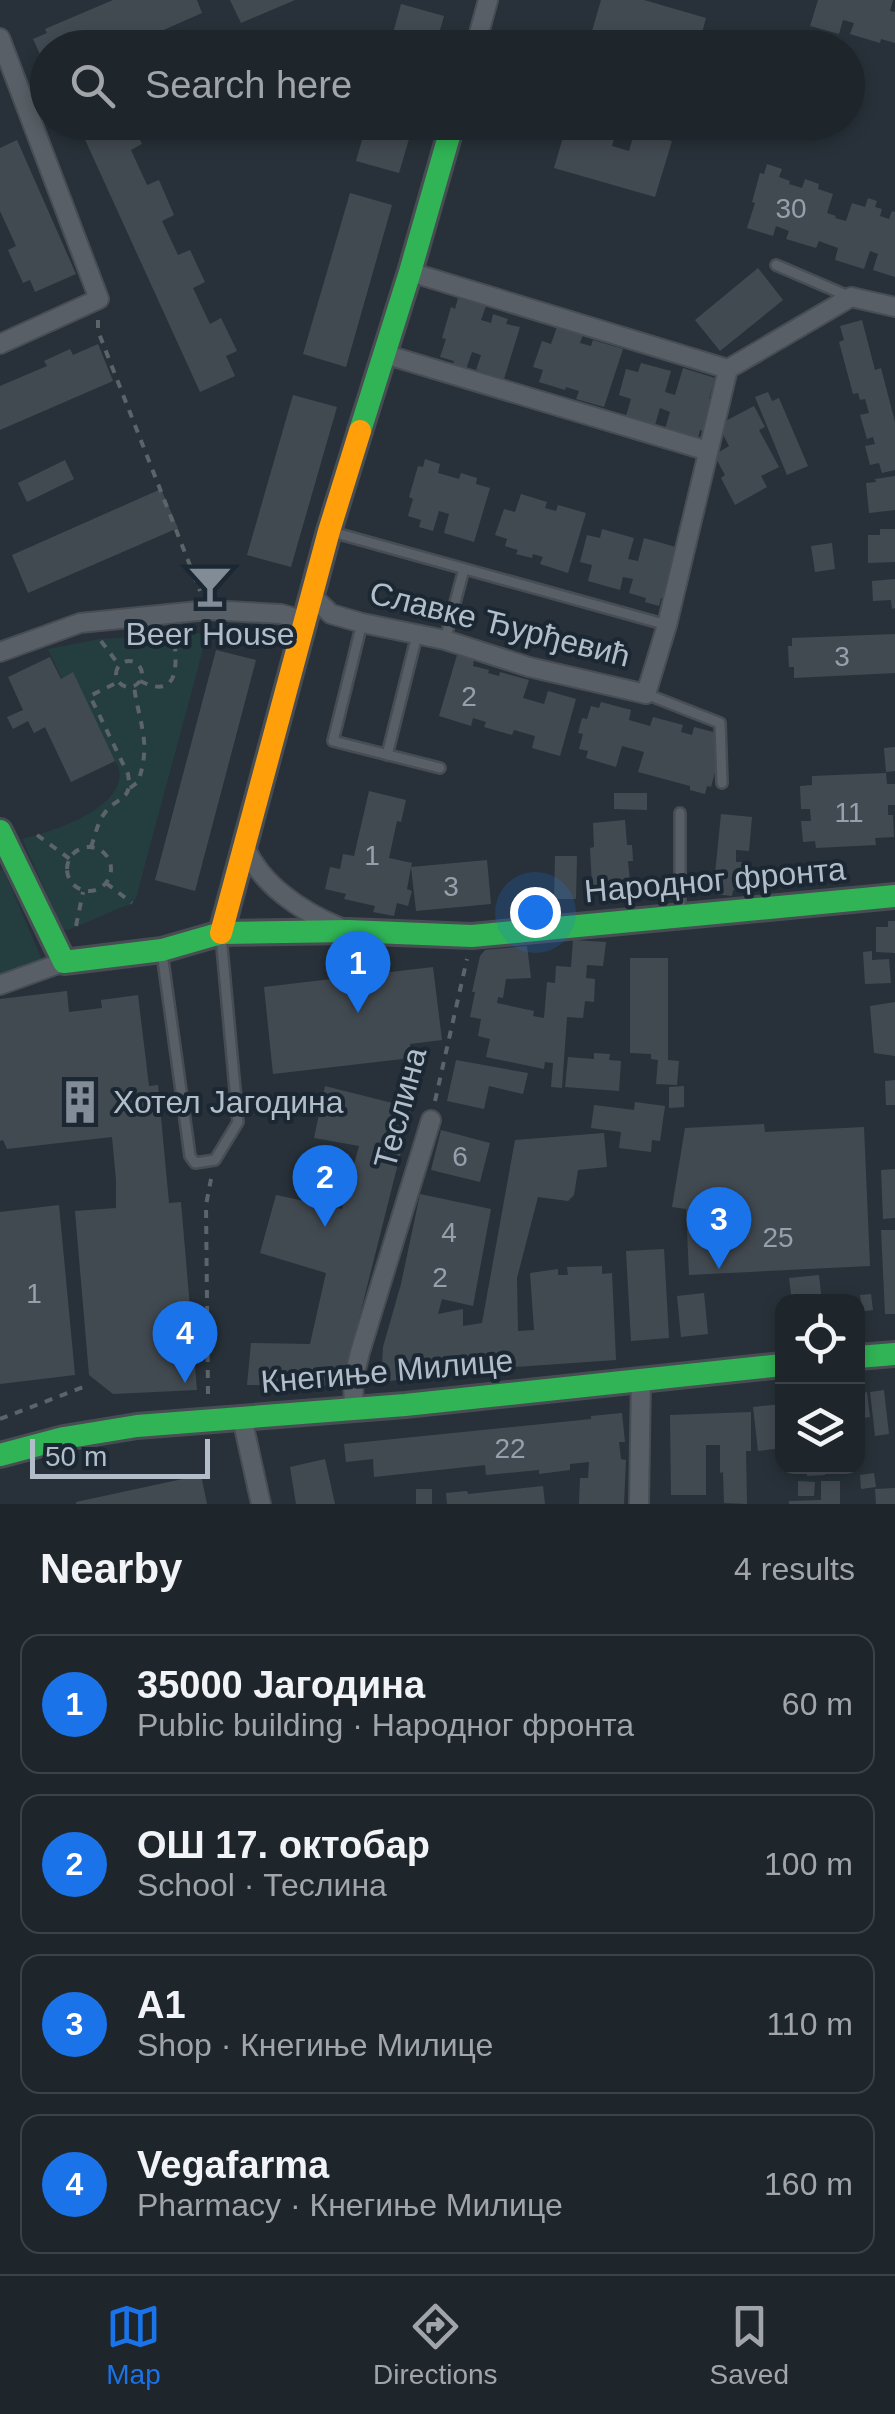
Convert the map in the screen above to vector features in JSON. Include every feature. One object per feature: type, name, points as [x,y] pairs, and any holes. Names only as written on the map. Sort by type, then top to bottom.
[{"type":"street","points":[[480,30],[488,0]]},
{"type":"street","points":[[0,38],[30,117]]},
{"type":"street","points":[[0,344],[99,299],[39,140]]},
{"type":"street","points":[[221,933],[328,531],[448,140]]},
{"type":"street","points":[[410,272],[728,370],[851,297],[895,308]]},
{"type":"street","points":[[384,354],[708,451]]},
{"type":"street","name":"Славке Ђурђевић","points":[[312,596],[330,614],[362,624],[446,640],[529,666],[646,694],[667,625],[728,370]]},
{"type":"street","points":[[0,652],[80,623],[208,610],[281,614],[305,621]]},
{"type":"street","points":[[0,831],[64,962],[0,985]]},
{"type":"street","points":[[245,846],[257,868],[279,890],[326,922],[348,931]]},
{"type":"street","name":"Народног фронта","points":[[64,962],[162,950],[221,933],[348,931],[472,936],[895,896]]},
{"type":"street","name":"Теслина","points":[[354,1410],[353,1381],[360,1352],[431,1120]]},
{"type":"street","points":[[865,1356],[895,1354]]},
{"type":"street","name":"Кнегиње Милице","points":[[0,1455],[92,1432],[137,1426],[354,1410],[775,1365]]},
{"type":"street","points":[[640,1504],[641,1378]]},
{"type":"street","points":[[242,1418],[260,1504]]},
{"type":"lane","points":[[776,265],[851,297]]},
{"type":"lane","points":[[328,531],[667,625]]},
{"type":"lane","points":[[446,640],[464,568]]},
{"type":"lane","points":[[362,624],[334,741],[440,768]]},
{"type":"lane","points":[[387,755],[417,635]]},
{"type":"lane","points":[[646,694],[720,723],[722,783]]},
{"type":"lane","points":[[680,813],[680,916]]},
{"type":"lane","points":[[162,950],[190,1156],[196,1163],[216,1160],[238,1122],[221,933]]},
{"type":"path","points":[[99,299],[98,331],[208,610]]},
{"type":"path","points":[[140,681],[160,688],[169,683],[177,664],[174,634]]},
{"type":"path","points":[[100,639],[120,665]]},
{"type":"path","points":[[127,660],[139,664],[140,681],[134,686],[118,682],[116,673],[120,665],[127,660]]},
{"type":"path","points":[[118,682],[90,696],[128,774],[130,788]]},
{"type":"path","points":[[92,847],[106,810],[125,798],[138,782],[145,732],[134,686]]},
{"type":"path","points":[[37,836],[70,858]]},
{"type":"path","points":[[99,849],[109,859],[111,873],[106,883],[98,890],[77,888],[68,876],[70,858],[78,850],[99,849]]},
{"type":"path","points":[[106,883],[132,903]]},
{"type":"path","points":[[76,926],[84,891]]},
{"type":"path","name":"Теслина","points":[[431,1120],[472,936]]},
{"type":"path","points":[[209,1422],[206,1205],[216,1160]]},
{"type":"path","points":[[0,1419],[86,1386]]},
{"type":"green space","points":[[207,634],[136,898],[132,903],[63,929],[22,839],[68,824],[100,806],[118,783],[119,769],[73,674],[62,679],[48,649],[100,639]]},
{"type":"green space","points":[[3,869],[42,960],[0,975],[0,871]]},
{"type":"building","points":[[113,0],[197,0],[202,13],[164,30],[45,29]]},
{"type":"building","points":[[230,0],[295,0],[241,23]]},
{"type":"building","points":[[601,0],[644,0],[706,18],[703,30],[592,30]]},
{"type":"building","points":[[818,0],[893,0],[890,11],[895,12],[895,43],[865,38],[865,30],[851,30],[854,23],[843,20],[840,30],[810,26]]},
{"type":"building","points":[[401,4],[444,16],[440,30],[394,30]]},
{"type":"building","points":[[17,140],[76,274],[35,292],[30,280],[23,283],[8,250],[16,246],[0,211],[0,148]]},
{"type":"building","points":[[85,140],[140,140],[142,144],[131,150],[147,185],[159,180],[174,215],[162,221],[178,255],[190,250],[205,282],[193,288],[210,324],[221,318],[237,351],[226,356],[235,376],[200,392]]},
{"type":"building","points":[[362,140],[409,140],[399,173],[356,161]]},
{"type":"building","points":[[562,140],[614,140],[612,146],[629,151],[632,140],[672,141],[655,197],[554,168]]},
{"type":"building","points":[[767,164],[782,169],[779,177],[790,181],[789,184],[802,188],[805,179],[833,194],[827,213],[835,218],[846,221],[852,203],[865,207],[868,198],[877,201],[875,207],[882,209],[880,216],[889,219],[895,212],[895,277],[873,270],[878,254],[870,251],[864,269],[835,260],[838,248],[819,241],[816,248],[786,239],[789,231],[776,226],[773,236],[747,228],[760,173],[764,174]]},
{"type":"building","points":[[350,193],[392,205],[346,367],[303,354]]},
{"type":"building","points":[[758,268],[783,300],[720,351],[695,320]]},
{"type":"building","points":[[458,298],[486,306],[481,320],[491,323],[493,314],[508,319],[506,324],[520,327],[504,379],[476,370],[481,355],[472,352],[465,372],[452,368],[454,361],[440,357],[451,307],[455,309]]},
{"type":"building","points":[[862,320],[875,370],[881,368],[895,422],[895,470],[882,473],[879,463],[870,465],[865,446],[875,444],[873,437],[867,439],[860,415],[869,413],[865,399],[853,394],[839,342],[844,340],[840,326]]},
{"type":"building","points":[[557,327],[583,335],[580,343],[591,346],[593,340],[623,349],[604,407],[576,399],[579,391],[539,382],[543,370],[533,367],[542,341],[551,344]]},
{"type":"building","points":[[98,344],[113,381],[0,430],[0,386],[47,366],[44,361],[70,349],[73,355]]},
{"type":"building","points":[[641,363],[671,371],[665,392],[675,395],[683,368],[715,378],[709,399],[713,400],[704,431],[700,430],[698,438],[665,429],[670,412],[660,408],[655,425],[626,416],[631,399],[619,395],[626,369],[638,372]]},
{"type":"building","points":[[768,392],[772,401],[779,398],[808,466],[787,475],[755,397]]},
{"type":"building","points":[[293,395],[337,407],[291,567],[247,555]]},
{"type":"building","points":[[754,406],[765,427],[759,430],[779,467],[761,476],[767,487],[735,505],[714,455],[729,446],[718,425]]},
{"type":"building","points":[[425,459],[440,464],[438,473],[459,479],[461,473],[490,488],[474,542],[444,533],[449,514],[439,511],[433,531],[419,527],[421,520],[408,516],[418,466],[423,467]]},
{"type":"building","points":[[65,460],[74,479],[27,502],[18,483]]},
{"type":"building","points":[[895,476],[895,510],[869,513],[866,483]]},
{"type":"building","points":[[161,489],[178,528],[28,593],[12,555]]},
{"type":"building","points":[[521,494],[547,502],[545,508],[556,511],[558,505],[586,513],[568,573],[540,564],[543,557],[516,554],[518,550],[505,546],[507,539],[495,535],[504,509],[515,512]]},
{"type":"building","points":[[602,529],[634,538],[628,559],[638,561],[644,538],[676,547],[666,599],[661,598],[659,606],[629,593],[633,579],[623,577],[620,590],[588,581],[592,565],[580,562],[587,535],[600,538]]},
{"type":"building","points":[[880,529],[895,529],[895,562],[868,563],[868,535],[880,535]]},
{"type":"building","points":[[832,543],[835,569],[815,572],[811,546]]},
{"type":"building","points":[[895,579],[895,608],[892,609],[891,600],[873,601],[872,581]]},
{"type":"building","points":[[895,634],[895,673],[794,678],[794,667],[789,667],[788,646],[792,646],[792,638]]},
{"type":"building","points":[[216,650],[256,660],[195,891],[155,880]]},
{"type":"building","points":[[457,655],[474,660],[473,666],[489,670],[488,673],[499,676],[500,672],[529,680],[523,698],[544,704],[548,691],[576,699],[560,756],[532,748],[535,736],[514,730],[512,735],[484,727],[486,722],[473,718],[471,726],[439,716]]},
{"type":"building","points":[[50,657],[61,679],[73,672],[115,761],[71,782],[45,727],[34,733],[28,721],[13,729],[7,717],[23,710],[8,677]]},
{"type":"building","points":[[601,702],[631,710],[629,720],[650,726],[653,717],[683,725],[681,732],[692,735],[694,727],[721,734],[711,787],[707,786],[705,794],[638,772],[644,752],[622,746],[616,767],[586,758],[588,751],[579,749],[582,718],[587,719],[591,706],[599,708]]},
{"type":"building","points":[[895,747],[895,771],[886,772],[884,748]]},
{"type":"building","points":[[886,773],[887,784],[895,784],[895,805],[888,805],[888,815],[893,815],[894,837],[875,838],[876,845],[816,848],[815,841],[803,842],[801,821],[811,821],[810,809],[801,809],[800,786],[812,785],[812,776]]},
{"type":"building","points":[[369,791],[406,800],[389,858],[412,863],[407,889],[412,891],[408,906],[397,903],[394,916],[373,912],[375,906],[344,899],[346,894],[325,889],[330,867],[340,869],[343,854],[354,856]]},
{"type":"building","points":[[614,793],[647,793],[647,810],[614,809]]},
{"type":"building","points":[[721,814],[752,817],[749,851],[736,850],[736,862],[747,862],[744,891],[733,890],[732,896],[713,894]]},
{"type":"building","points":[[625,820],[627,845],[632,845],[633,861],[628,861],[630,882],[592,885],[593,823]]},
{"type":"building","points":[[555,856],[577,856],[576,899],[554,899]]},
{"type":"building","points":[[487,860],[491,904],[416,911],[411,867]]},
{"type":"building","points":[[888,921],[895,921],[895,953],[876,952],[876,927],[888,927]]},
{"type":"building","points":[[573,940],[606,942],[603,966],[587,965],[586,978],[595,979],[594,1002],[585,1001],[583,1018],[567,1017],[562,1088],[551,1087],[553,1063],[545,1062],[544,1069],[486,1057],[490,1039],[478,1036],[481,1019],[470,1017],[472,992],[480,956],[485,950],[527,946],[531,978],[506,979],[503,998],[498,997],[497,1003],[534,1011],[533,1016],[544,1018],[547,982],[555,983],[556,966],[571,967]]},
{"type":"building","points":[[872,951],[872,960],[889,959],[891,983],[865,984],[863,952]]},
{"type":"building","points":[[630,958],[668,958],[668,1060],[679,1061],[677,1085],[656,1084],[658,1060],[651,1059],[651,1054],[630,1053]]},
{"type":"building","points":[[433,967],[442,1040],[410,1044],[411,1058],[273,1074],[264,987]]},
{"type":"building","points":[[67,991],[69,1012],[102,1008],[101,1000],[138,995],[149,1086],[158,1085],[169,1203],[181,1202],[197,1390],[113,1394],[89,1375],[75,1211],[116,1208],[112,1137],[7,1149],[0,1141],[0,999]]},
{"type":"building","points":[[895,1002],[895,1056],[874,1053],[870,1006]]},
{"type":"building","points":[[594,1053],[610,1054],[609,1060],[621,1061],[619,1091],[565,1087],[568,1057],[594,1059]]},
{"type":"building","points":[[456,1060],[528,1073],[523,1094],[489,1086],[484,1109],[447,1101]]},
{"type":"building","points":[[895,1080],[895,1105],[886,1105],[885,1081]]},
{"type":"building","points":[[325,1086],[412,1108],[342,1386],[247,1385],[251,1343],[310,1344],[326,1273],[260,1253],[276,1195],[342,1209],[359,1146],[314,1138]]},
{"type":"building","points":[[684,1086],[684,1107],[669,1108],[669,1087]]},
{"type":"building","points":[[635,1102],[665,1106],[660,1141],[652,1140],[651,1152],[619,1148],[621,1132],[591,1128],[594,1105],[634,1110]]},
{"type":"building","points":[[764,1124],[765,1132],[864,1127],[870,1266],[689,1275],[686,1209],[672,1207],[685,1128]]},
{"type":"building","points":[[441,1130],[490,1143],[480,1182],[431,1170]]},
{"type":"building","points":[[604,1133],[607,1167],[578,1170],[574,1195],[568,1201],[538,1197],[517,1278],[518,1331],[534,1330],[530,1273],[558,1269],[558,1275],[568,1275],[567,1267],[602,1266],[602,1274],[612,1273],[616,1360],[487,1369],[381,1382],[383,1347],[420,1194],[491,1209],[473,1306],[442,1299],[438,1314],[463,1309],[463,1326],[482,1323],[515,1140]]},
{"type":"building","points":[[895,1169],[895,1218],[883,1219],[881,1170]]},
{"type":"building","points":[[59,1205],[75,1375],[0,1384],[0,1212]]},
{"type":"building","points":[[881,1230],[895,1230],[895,1314],[885,1314]]},
{"type":"building","points":[[664,1249],[669,1338],[631,1341],[626,1251]]},
{"type":"building","points":[[819,1275],[821,1294],[791,1294],[789,1278]]},
{"type":"building","points":[[704,1293],[708,1334],[681,1337],[677,1296]]},
{"type":"building","points":[[871,1294],[873,1310],[865,1311],[865,1295]]},
{"type":"building","points":[[884,1390],[889,1434],[875,1436],[870,1392]]},
{"type":"building","points":[[865,1392],[870,1417],[865,1418]]},
{"type":"building","points":[[775,1405],[775,1449],[758,1451],[753,1407]]},
{"type":"building","points":[[751,1412],[751,1451],[746,1451],[747,1504],[724,1503],[720,1445],[706,1445],[706,1495],[671,1495],[670,1415]]},
{"type":"building","points":[[622,1413],[625,1442],[619,1442],[621,1459],[626,1460],[624,1504],[579,1504],[580,1478],[588,1478],[589,1462],[570,1464],[570,1470],[539,1474],[539,1470],[486,1475],[485,1465],[374,1477],[373,1459],[346,1462],[344,1444]]},
{"type":"building","points":[[325,1459],[335,1504],[296,1504],[290,1467]]},
{"type":"building","points":[[874,1473],[876,1487],[861,1489],[860,1475]]},
{"type":"building","points":[[201,1475],[207,1504],[76,1504],[76,1502]]},
{"type":"building","points":[[798,1481],[815,1482],[814,1496],[798,1496]]},
{"type":"building","points":[[821,1481],[840,1481],[840,1504],[789,1504],[821,1500]]},
{"type":"building","points":[[543,1486],[545,1504],[447,1504],[446,1493]]},
{"type":"building","points":[[895,1488],[895,1504],[876,1504],[875,1489]]},
{"type":"building","points":[[416,1489],[432,1489],[432,1504],[416,1504]]},
{"type":"traffic: fast","points":[[360,431],[448,140]]},
{"type":"traffic: fast","points":[[0,831],[64,962],[162,950],[221,933],[348,931],[472,936],[895,896]]},
{"type":"traffic: fast","points":[[865,1356],[895,1354]]},
{"type":"traffic: fast","points":[[0,1455],[64,1438],[137,1426],[405,1405],[775,1366]]},
{"type":"traffic: slow","points":[[221,933],[329,531],[360,431]]},
{"type":"place","name":"Beer House","points":[[210,586]]},
{"type":"place","name":"35000 Јагодина","points":[[358,1013]]},
{"type":"place","name":"Хотел Јагодина","points":[[80,1102]]},
{"type":"place","name":"ОШ 17. октобар","points":[[325,1227]]},
{"type":"place","name":"A1","points":[[719,1269]]},
{"type":"place","name":"Vegafarma","points":[[185,1383]]}]
